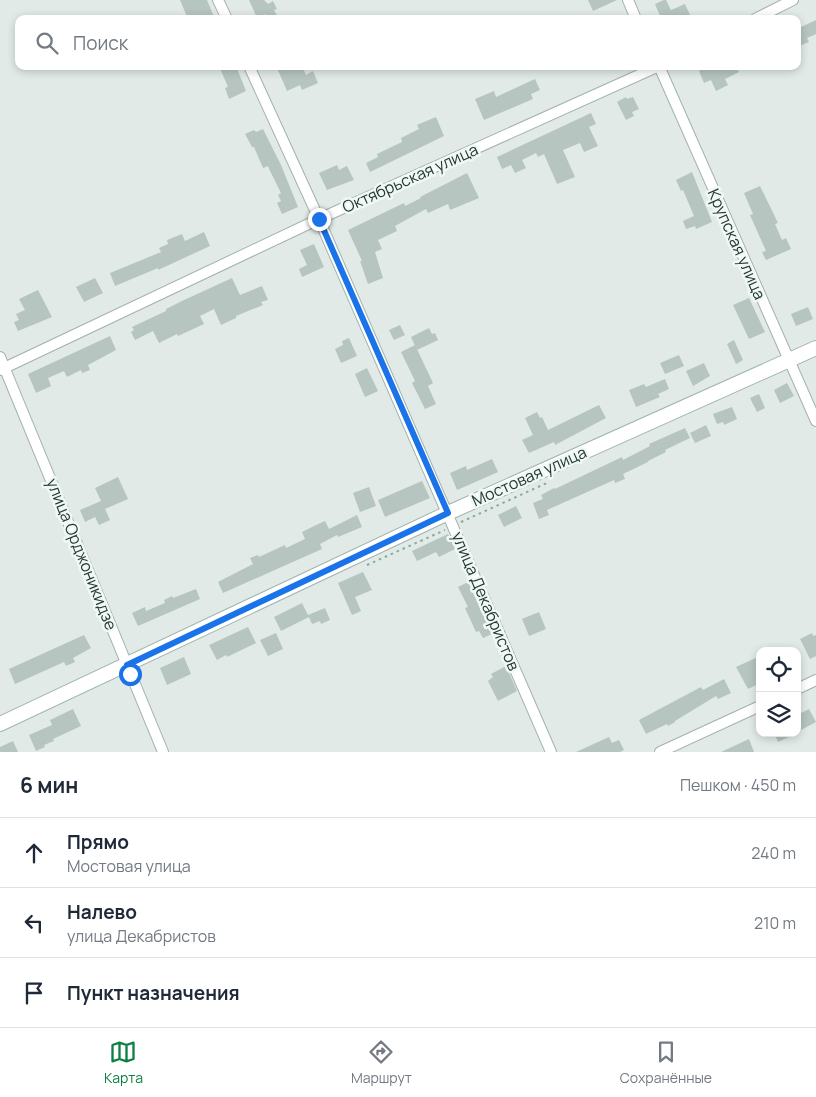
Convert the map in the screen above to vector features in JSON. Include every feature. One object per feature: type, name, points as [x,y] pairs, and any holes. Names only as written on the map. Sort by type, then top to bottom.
[{"type":"street","points":[[218,0],[225,15]]},
{"type":"street","points":[[628,0],[634,15]]},
{"type":"street","points":[[763,15],[793,0]]},
{"type":"street","name":"улица Декабристов","points":[[251,70],[319,219],[551,752]]},
{"type":"street","name":"Октябрьская улица","points":[[3,369],[319,219],[650,70]]},
{"type":"street","name":"Крупская улица","points":[[661,70],[816,421]]},
{"type":"street","name":"Мостовая улица","points":[[0,724],[451,519],[816,348]]},
{"type":"street","name":"улица Орджоникидзе","points":[[0,357],[3,369],[163,752]]},
{"type":"street","points":[[801,687],[816,680]]},
{"type":"street","points":[[660,752],[756,708]]},
{"type":"path","points":[[364,567],[451,519],[552,481]]},
{"type":"building","points":[[180,0],[207,0],[213,15],[186,15]]},
{"type":"building","points":[[249,0],[264,0],[268,4],[273,1],[277,9],[274,10],[277,15],[256,15]]},
{"type":"building","points":[[588,0],[617,0],[593,11]]},
{"type":"building","points":[[666,0],[671,10],[685,4],[690,15],[660,15],[655,4]]},
{"type":"building","points":[[816,20],[816,34],[807,38],[809,42],[801,45],[801,27]]},
{"type":"building","points":[[221,70],[238,70],[246,91],[229,99],[225,88],[228,87]]},
{"type":"building","points":[[278,70],[304,70],[306,75],[313,71],[318,83],[302,90],[300,85],[287,91]]},
{"type":"building","points":[[738,70],[739,72],[725,79],[728,85],[716,91],[711,80],[704,83],[699,71]]},
{"type":"building","points":[[535,79],[540,90],[531,94],[533,99],[484,120],[475,99],[494,91],[496,97]]},
{"type":"building","points":[[626,97],[627,99],[633,97],[639,109],[632,112],[634,116],[626,120],[617,102]]},
{"type":"building","points":[[591,113],[596,124],[589,127],[598,146],[584,152],[580,143],[563,150],[575,177],[557,184],[544,154],[538,157],[536,153],[522,160],[526,168],[515,173],[511,165],[502,169],[497,157]]},
{"type":"building","points":[[436,117],[444,136],[370,172],[366,163],[378,157],[377,154],[402,142],[401,138],[419,129],[417,125]]},
{"type":"building","points":[[263,129],[281,165],[298,207],[282,214],[277,203],[281,201],[278,195],[281,193],[268,166],[263,168],[254,147],[252,147],[245,134]]},
{"type":"building","points":[[337,165],[339,170],[347,166],[354,180],[327,190],[319,173]]},
{"type":"building","points":[[692,172],[712,222],[696,229],[695,226],[686,229],[683,221],[694,216],[683,190],[681,191],[676,180]]},
{"type":"building","points":[[467,173],[479,198],[450,210],[448,204],[428,213],[426,209],[395,226],[397,231],[378,240],[382,249],[375,252],[383,278],[368,284],[360,261],[362,261],[348,230],[404,203],[405,206]]},
{"type":"building","points":[[760,186],[778,223],[775,224],[782,240],[786,238],[791,249],[766,260],[762,252],[766,251],[750,215],[753,214],[744,193]]},
{"type":"building","points":[[204,232],[210,246],[158,270],[158,268],[115,286],[110,273],[161,252],[159,248],[168,244],[167,240],[182,234],[185,241]]},
{"type":"building","points":[[314,244],[324,267],[302,277],[299,269],[307,265],[300,250]]},
{"type":"building","points":[[95,278],[103,293],[84,302],[76,287]]},
{"type":"building","points":[[232,278],[240,295],[262,286],[268,300],[261,302],[263,305],[236,316],[236,318],[221,325],[214,309],[200,316],[204,324],[178,336],[177,334],[159,343],[153,331],[135,340],[131,332],[134,330],[132,327]]},
{"type":"building","points":[[38,290],[52,317],[18,331],[14,322],[19,320],[16,314],[25,310],[19,299]]},
{"type":"building","points":[[749,298],[765,332],[749,339],[733,305]]},
{"type":"building","points":[[808,307],[813,319],[796,326],[791,314]]},
{"type":"building","points":[[400,325],[405,335],[394,340],[389,330]]},
{"type":"building","points":[[429,328],[432,334],[435,333],[438,340],[417,350],[411,337]]},
{"type":"building","points":[[110,336],[116,350],[88,365],[90,370],[82,373],[81,370],[67,377],[64,371],[48,378],[51,386],[36,393],[28,374]]},
{"type":"building","points":[[349,338],[357,356],[341,363],[335,349],[343,345],[342,341]]},
{"type":"building","points":[[734,340],[743,360],[736,364],[727,344]]},
{"type":"building","points":[[415,345],[433,383],[428,386],[436,404],[425,409],[412,383],[415,381],[401,352]]},
{"type":"building","points":[[679,355],[684,366],[665,374],[660,363]]},
{"type":"building","points":[[704,363],[710,376],[693,386],[686,371]]},
{"type":"building","points":[[367,368],[378,391],[365,397],[355,374]]},
{"type":"building","points":[[665,379],[669,389],[658,394],[660,397],[636,407],[629,390],[644,384],[646,387]]},
{"type":"building","points":[[787,383],[794,396],[780,403],[774,390]]},
{"type":"building","points":[[759,394],[765,408],[757,412],[750,398]]},
{"type":"building","points":[[599,405],[606,418],[555,445],[554,442],[529,453],[522,440],[533,435],[525,418],[537,412],[540,418],[542,417],[548,430]]},
{"type":"building","points":[[732,407],[737,419],[724,425],[723,422],[717,424],[713,414]]},
{"type":"building","points":[[706,425],[711,436],[695,443],[690,433]]},
{"type":"building","points":[[685,428],[690,438],[623,474],[625,479],[615,483],[614,480],[547,510],[549,515],[539,519],[533,503],[543,499],[541,495],[622,457],[623,460],[650,446],[649,444]]},
{"type":"building","points":[[492,459],[498,472],[457,490],[450,473],[466,466],[467,470]]},
{"type":"building","points":[[118,477],[128,499],[105,509],[110,520],[99,525],[95,517],[85,522],[80,510],[101,501],[95,488]]},
{"type":"building","points":[[422,481],[430,498],[385,517],[378,500]]},
{"type":"building","points":[[369,487],[376,506],[360,512],[353,493]]},
{"type":"building","points":[[516,506],[522,518],[504,527],[498,515]]},
{"type":"building","points":[[357,515],[362,527],[338,537],[337,535],[320,544],[322,549],[223,593],[218,582],[253,564],[250,558],[258,555],[259,557],[285,545],[286,548],[305,539],[302,532],[325,521],[329,529]]},
{"type":"building","points":[[448,534],[455,549],[439,557],[436,552],[417,561],[412,551]]},
{"type":"building","points":[[363,572],[372,590],[355,597],[361,611],[352,615],[338,583]]},
{"type":"building","points":[[468,582],[492,634],[483,638],[479,631],[476,632],[465,608],[468,607],[458,587]]},
{"type":"building","points":[[196,589],[200,599],[138,626],[132,613],[145,607],[146,611],[165,603],[164,600],[172,596],[173,598]]},
{"type":"building","points":[[302,603],[309,617],[281,631],[274,617]]},
{"type":"building","points":[[325,608],[330,620],[321,624],[320,621],[312,624],[308,615]]},
{"type":"building","points":[[539,612],[546,629],[529,636],[522,619]]},
{"type":"building","points":[[248,627],[256,643],[217,660],[209,645]]},
{"type":"building","points":[[276,633],[283,649],[268,656],[260,640]]},
{"type":"building","points":[[812,633],[813,636],[816,635],[816,656],[810,659],[800,639]]},
{"type":"building","points":[[84,635],[91,648],[73,658],[75,662],[66,666],[64,662],[15,684],[9,669]]},
{"type":"building","points":[[184,657],[191,674],[167,685],[160,668]]},
{"type":"building","points":[[756,658],[756,685],[748,689],[736,667]]},
{"type":"building","points":[[506,666],[517,691],[498,701],[488,681],[493,677],[491,674]]},
{"type":"building","points":[[724,679],[731,693],[718,699],[716,696],[668,726],[667,724],[646,734],[639,720],[701,687],[703,690]]},
{"type":"building","points":[[73,709],[81,726],[53,739],[54,741],[36,751],[29,735],[52,725],[50,720]]},
{"type":"building","points":[[809,709],[816,722],[801,730],[801,713]]},
{"type":"building","points":[[609,737],[612,743],[619,740],[624,750],[620,752],[576,752]]},
{"type":"building","points":[[776,737],[789,737],[778,742]]},
{"type":"building","points":[[749,739],[754,752],[721,752]]},
{"type":"building","points":[[13,741],[18,752],[0,752],[0,747]]},
{"type":"route","points":[[130,674],[127,665],[448,513],[319,219]]}]
